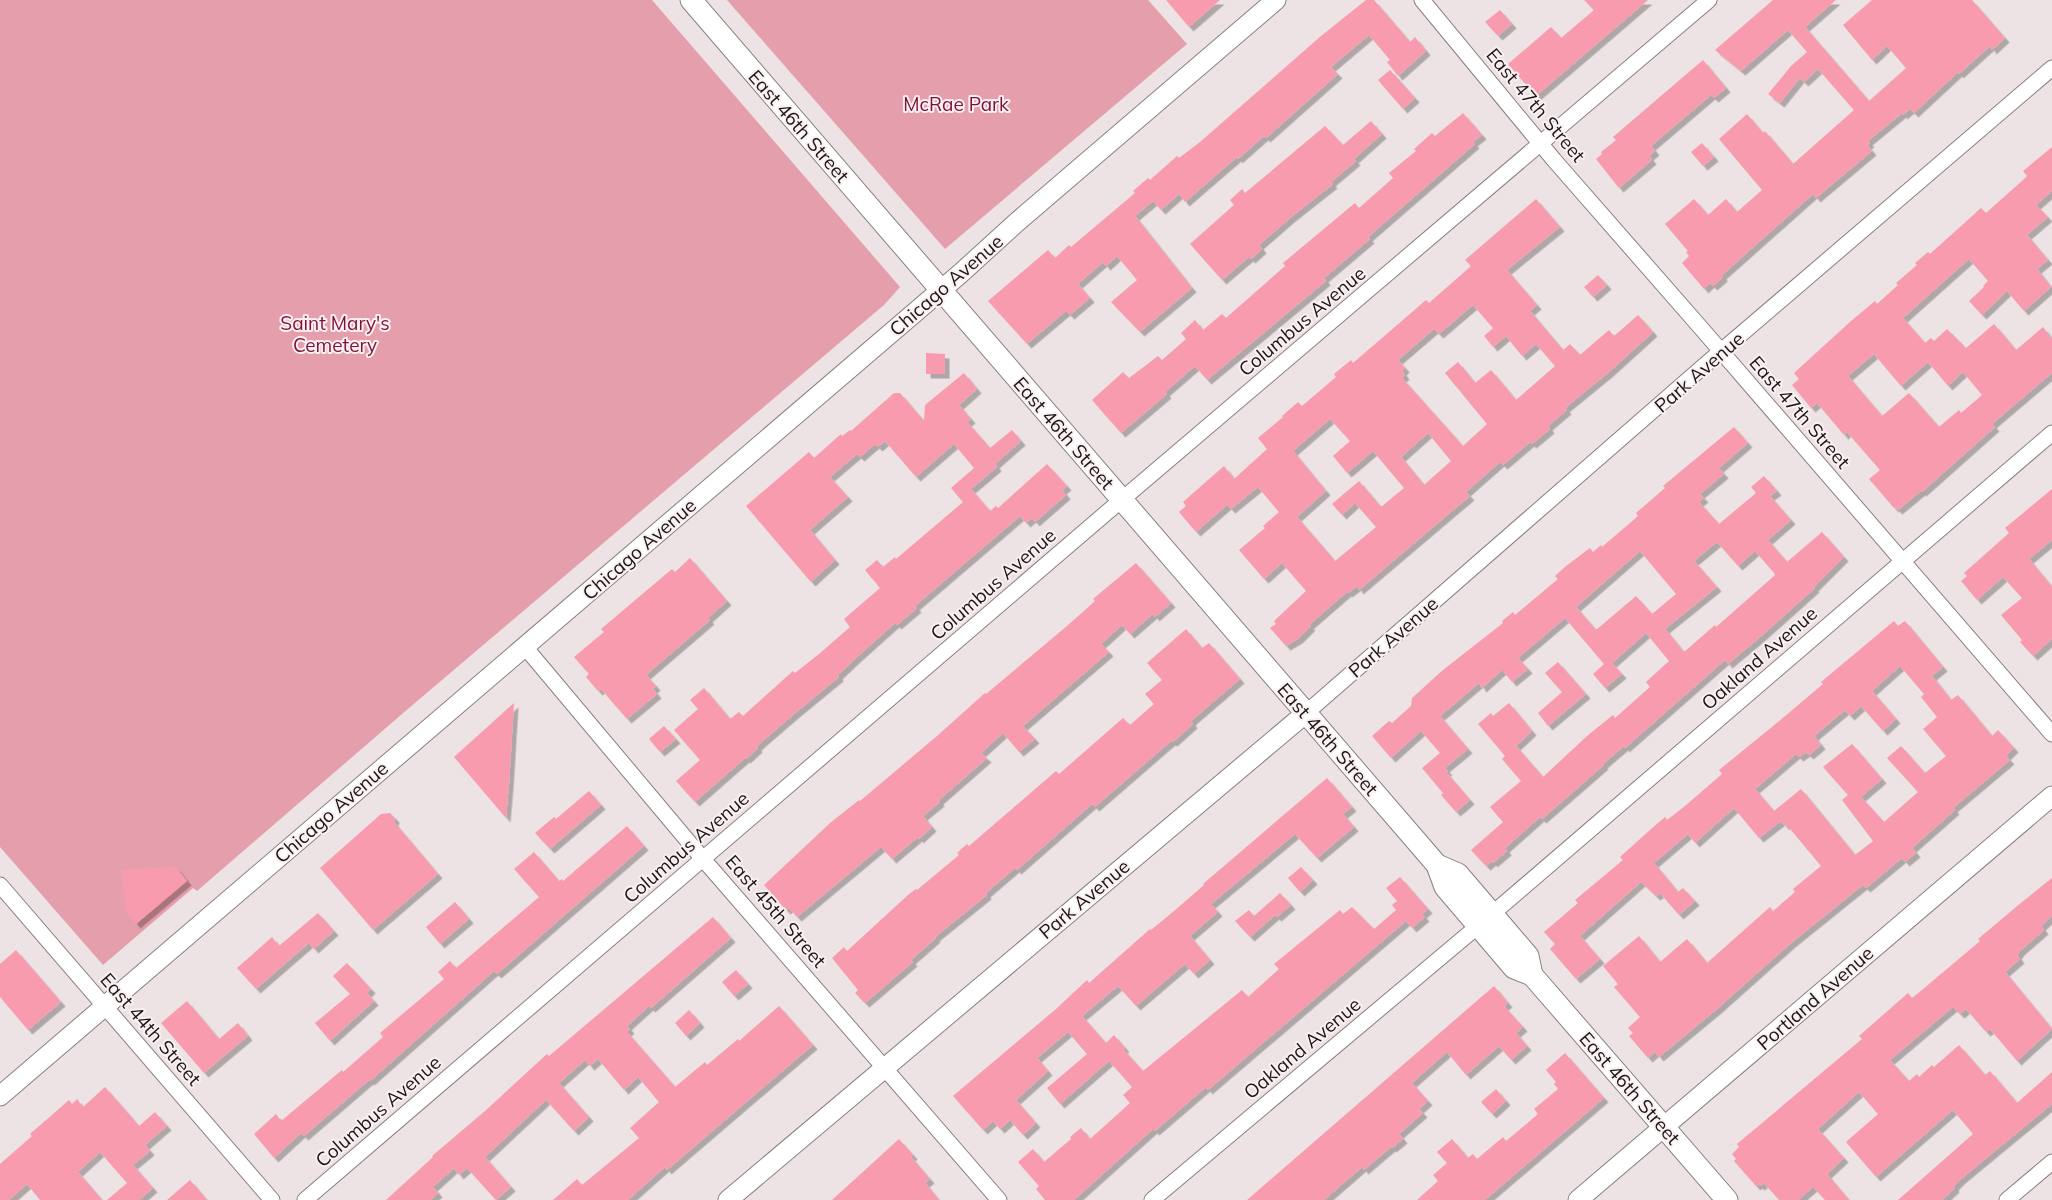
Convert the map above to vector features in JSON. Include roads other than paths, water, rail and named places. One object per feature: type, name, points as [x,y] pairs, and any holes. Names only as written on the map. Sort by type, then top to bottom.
[{"type":"main road","name":"East 46th Street","points":[[691,0],[1437,865],[1458,874],[1485,920],[1528,956],[1532,975],[1727,1200]]},
{"type":"street","name":"Chicago Avenue","points":[[0,1096],[352,792],[525,647],[942,290],[1017,222],[1276,0]]},
{"type":"street","name":"East 47th Street","points":[[1422,0],[1540,144],[2052,734]]},
{"type":"street","name":"Columbus Avenue","points":[[305,1200],[1709,0]]},
{"type":"street","name":"Park Avenue","points":[[728,1200],[883,1067],[1306,713],[1721,352],[2052,68]]},
{"type":"street","name":"Oakland Avenue","points":[[1152,1200],[1485,920],[2052,433]]},
{"type":"street","name":"East 45th Street","points":[[525,647],[703,859],[999,1200]]},
{"type":"street","name":"Portland Avenue","points":[[1578,1200],[2052,796]]},
{"type":"street","name":"East 44th Street","points":[[0,885],[272,1200]]},
{"type":"street","points":[[2007,1200],[2052,1162]]},
{"type":"park label","name":"McRae Park","points":[[956,104]]},
{"type":"park label","name":"Saint Mary's Cemetery","points":[[335,334]]}]
